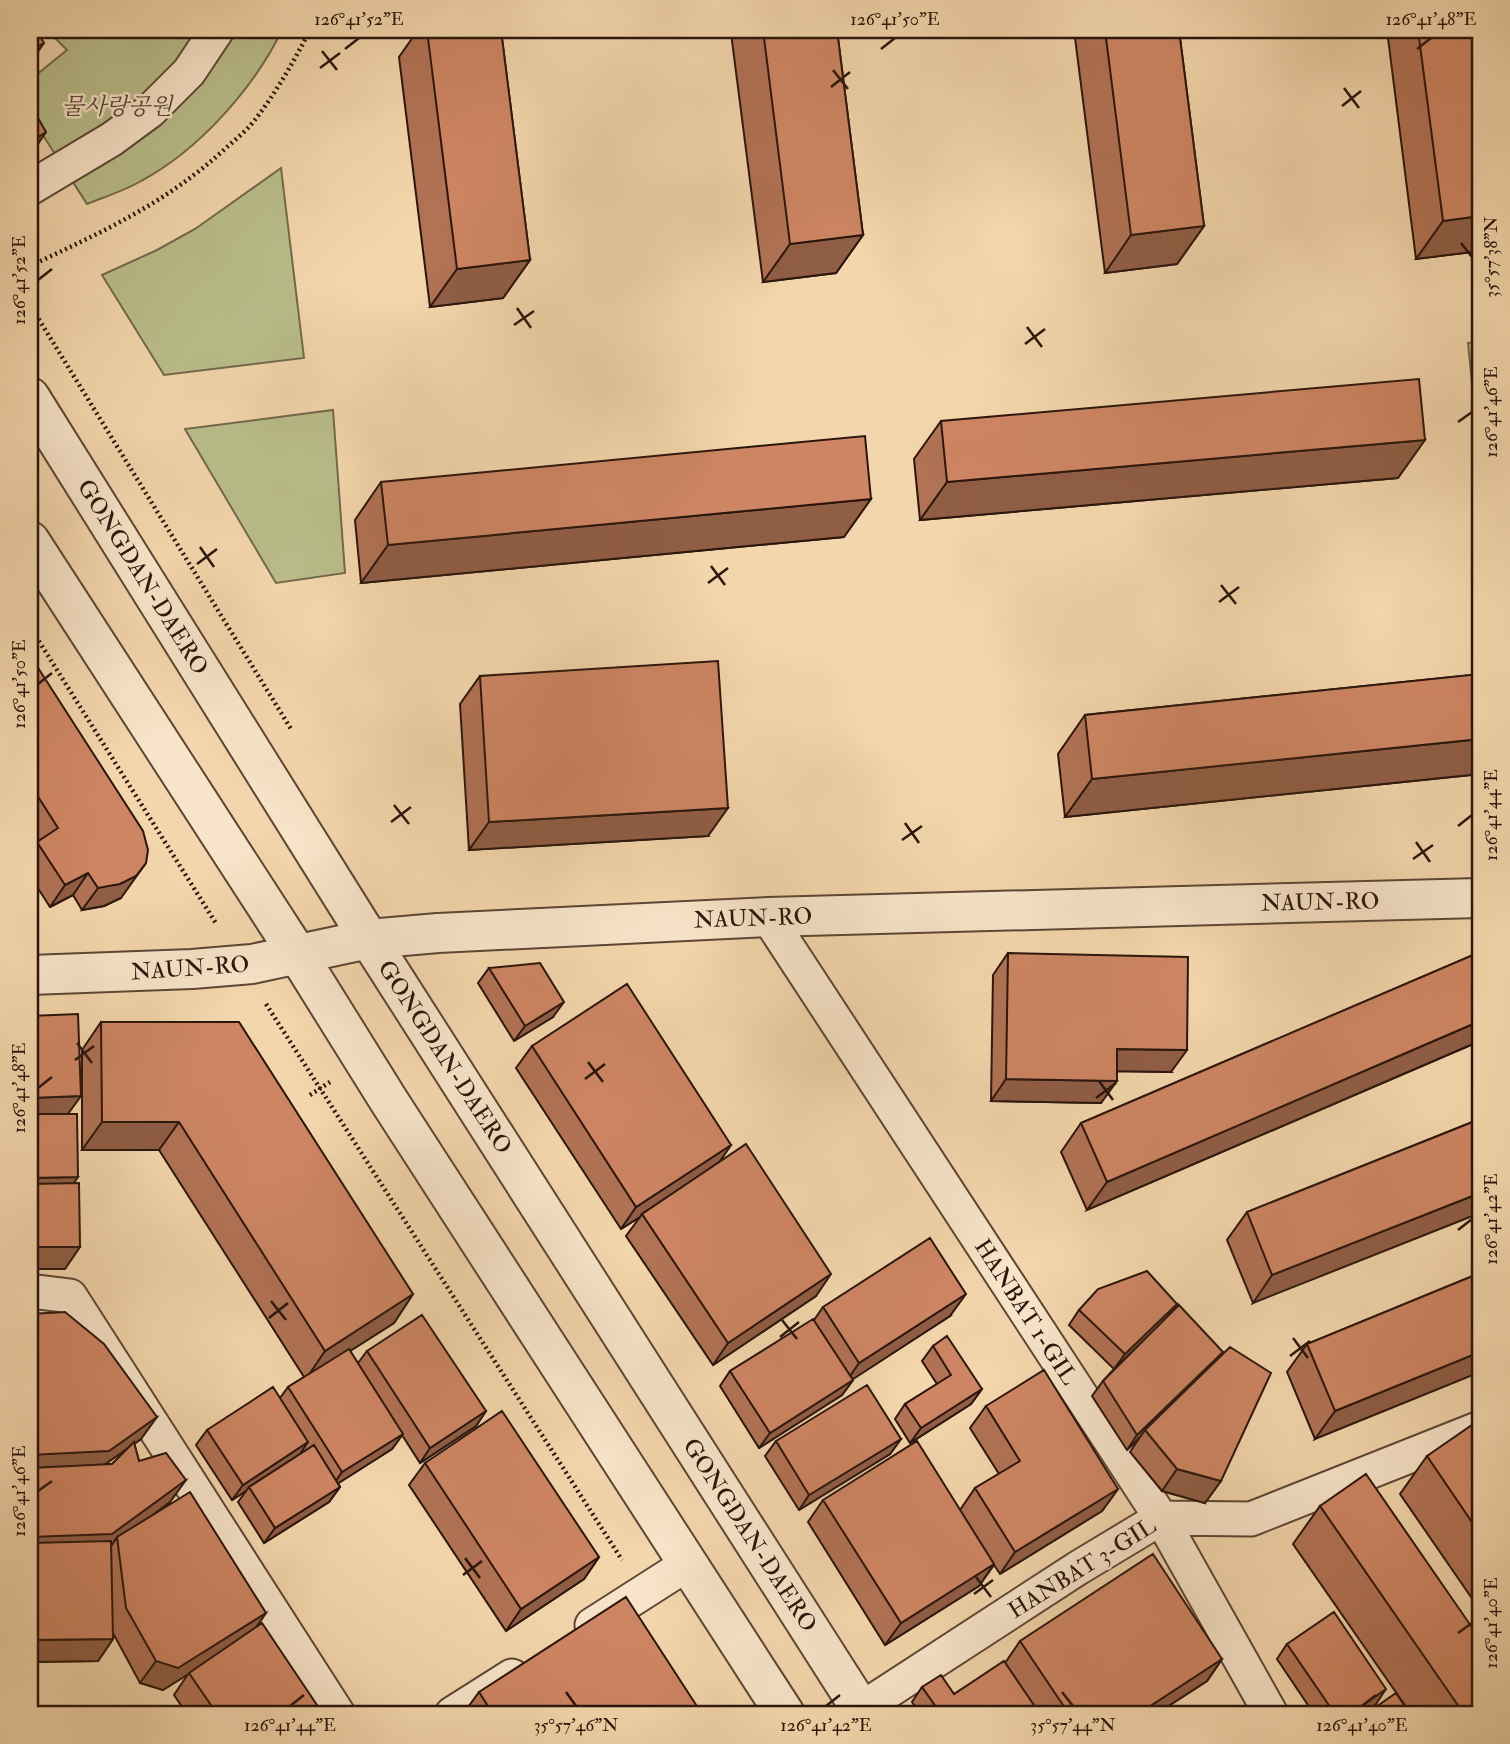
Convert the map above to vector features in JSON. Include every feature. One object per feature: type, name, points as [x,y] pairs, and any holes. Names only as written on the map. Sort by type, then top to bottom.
[{"type":"street","points":[[30,188],[113,139],[150,111],[190,72],[217,30]]},
{"type":"street","name":"GONGDAN-DAERO","points":[[30,397],[369,939],[863,1712]]},
{"type":"street","points":[[30,541],[785,1714]]},
{"type":"street","name":"NAUN-RO","points":[[30,975],[192,970],[252,964],[369,939],[438,933],[768,917],[1480,898]]},
{"type":"street","name":"HANBAT 1-GIL","points":[[768,917],[1161,1518],[1271,1714]]},
{"type":"street","points":[[30,1291],[69,1296],[338,1714]]},
{"type":"street","name":"HANBAT 3-GIL","points":[[863,1712],[1078,1568],[1161,1518],[1251,1519],[1480,1428]]},
{"type":"street","points":[[452,1714],[689,1563]]},
{"type":"path","points":[[30,266],[99,234],[154,204],[205,168],[252,123],[293,62],[310,30]]},
{"type":"path","points":[[30,305],[297,740]]},
{"type":"path","points":[[30,626],[206,907]]},
{"type":"path","points":[[270,1012],[643,1593]]},
{"type":"green space","name":"물사랑공원","points":[[47,30],[282,30],[256,74],[223,116],[204,135],[163,168],[141,181],[87,204],[30,115],[30,80],[67,50]]},
{"type":"green space","points":[[281,168],[304,358],[164,375],[102,275],[195,229]]},
{"type":"green space","points":[[1480,342],[1480,464],[1468,343]]},
{"type":"green space","points":[[333,410],[345,573],[276,583],[185,429]]},
{"type":"building","points":[[30,30],[36,30],[44,43],[30,51]]},
{"type":"building","points":[[427,30],[501,30],[530,260],[457,269]]},
{"type":"building","points":[[763,30],[837,30],[863,235],[790,244]]},
{"type":"building","points":[[1105,30],[1179,30],[1204,226],[1131,235]]},
{"type":"building","points":[[1418,30],[1480,30],[1480,216],[1443,221]]},
{"type":"building","points":[[30,104],[46,132],[30,142]]},
{"type":"building","points":[[1419,379],[1425,440],[947,482],[941,421]]},
{"type":"building","points":[[865,436],[871,499],[388,545],[381,482]]},
{"type":"building","points":[[33,660],[143,831],[148,850],[146,863],[136,876],[120,884],[98,888],[88,873],[65,885],[37,842],[58,828],[30,784],[30,662]]},
{"type":"building","points":[[718,661],[728,808],[489,822],[480,676]]},
{"type":"building","points":[[1480,674],[1480,739],[1092,779],[1085,715]]},
{"type":"building","points":[[1480,952],[1480,1021],[1107,1182],[1081,1123]]},
{"type":"building","points":[[1008,953],[1188,957],[1187,1050],[1117,1049],[1117,1081],[1006,1079]]},
{"type":"building","points":[[540,963],[564,1002],[525,1026],[489,968]]},
{"type":"building","points":[[627,984],[731,1145],[636,1207],[532,1046]]},
{"type":"building","points":[[78,1014],[81,1096],[30,1098],[30,1016]]},
{"type":"building","points":[[101,1022],[239,1022],[413,1294],[325,1351],[179,1122],[102,1122]]},
{"type":"building","points":[[30,1114],[77,1114],[78,1177],[30,1178]]},
{"type":"building","points":[[1480,1119],[1480,1193],[1272,1275],[1247,1212]]},
{"type":"building","points":[[746,1144],[831,1274],[728,1343],[642,1214]]},
{"type":"building","points":[[79,1183],[80,1247],[30,1247],[30,1184]]},
{"type":"building","points":[[930,1238],[966,1294],[859,1363],[823,1307]]},
{"type":"building","points":[[1147,1271],[1177,1304],[1125,1354],[1079,1310],[1098,1289]]},
{"type":"building","points":[[1480,1273],[1480,1352],[1335,1411],[1307,1344]]},
{"type":"building","points":[[1179,1305],[1223,1352],[1137,1435],[1103,1381]]},
{"type":"building","points":[[65,1312],[104,1344],[157,1417],[109,1451],[30,1455],[30,1314]]},
{"type":"building","points":[[422,1315],[486,1411],[430,1448],[367,1351]]},
{"type":"building","points":[[813,1319],[853,1380],[770,1433],[730,1371]]},
{"type":"building","points":[[947,1336],[982,1389],[921,1428],[905,1404],[951,1375],[933,1346]]},
{"type":"building","points":[[1230,1347],[1271,1373],[1221,1481],[1177,1469],[1145,1430]]},
{"type":"building","points":[[349,1349],[403,1434],[342,1472],[288,1387]]},
{"type":"building","points":[[1044,1370],[1118,1489],[1015,1552],[975,1488],[1020,1461],[986,1406]]},
{"type":"building","points":[[867,1385],[901,1439],[809,1495],[776,1441]]},
{"type":"building","points":[[273,1387],[308,1442],[243,1485],[207,1430]]},
{"type":"building","points":[[502,1411],[599,1557],[521,1609],[425,1463]]},
{"type":"building","points":[[1472,1425],[1480,1437],[1480,1534],[1427,1456]]},
{"type":"building","points":[[917,1441],[994,1564],[901,1623],[823,1500]]},
{"type":"building","points":[[134,1442],[139,1461],[166,1453],[186,1480],[112,1534],[30,1537],[30,1468],[112,1464]]},
{"type":"building","points":[[314,1445],[340,1487],[275,1528],[249,1487]]},
{"type":"building","points":[[1366,1474],[1480,1639],[1480,1714],[1464,1714],[1320,1506]]},
{"type":"building","points":[[190,1492],[266,1613],[178,1668],[156,1661],[126,1608],[117,1537]]},
{"type":"building","points":[[111,1541],[113,1639],[30,1640],[30,1543]]},
{"type":"building","points":[[1153,1554],[1222,1659],[1138,1714],[1069,1714],[1020,1641]]},
{"type":"building","points":[[626,1597],[702,1714],[493,1714],[479,1692]]},
{"type":"building","points":[[1334,1612],[1386,1689],[1350,1714],[1335,1714],[1287,1644]]},
{"type":"building","points":[[262,1623],[323,1714],[217,1714],[189,1673]]},
{"type":"building","points":[[1004,1661],[1040,1714],[941,1714],[922,1687],[941,1675],[954,1694]]},
{"type":"building","points":[[1396,1693],[1410,1714],[1366,1714]]}]
